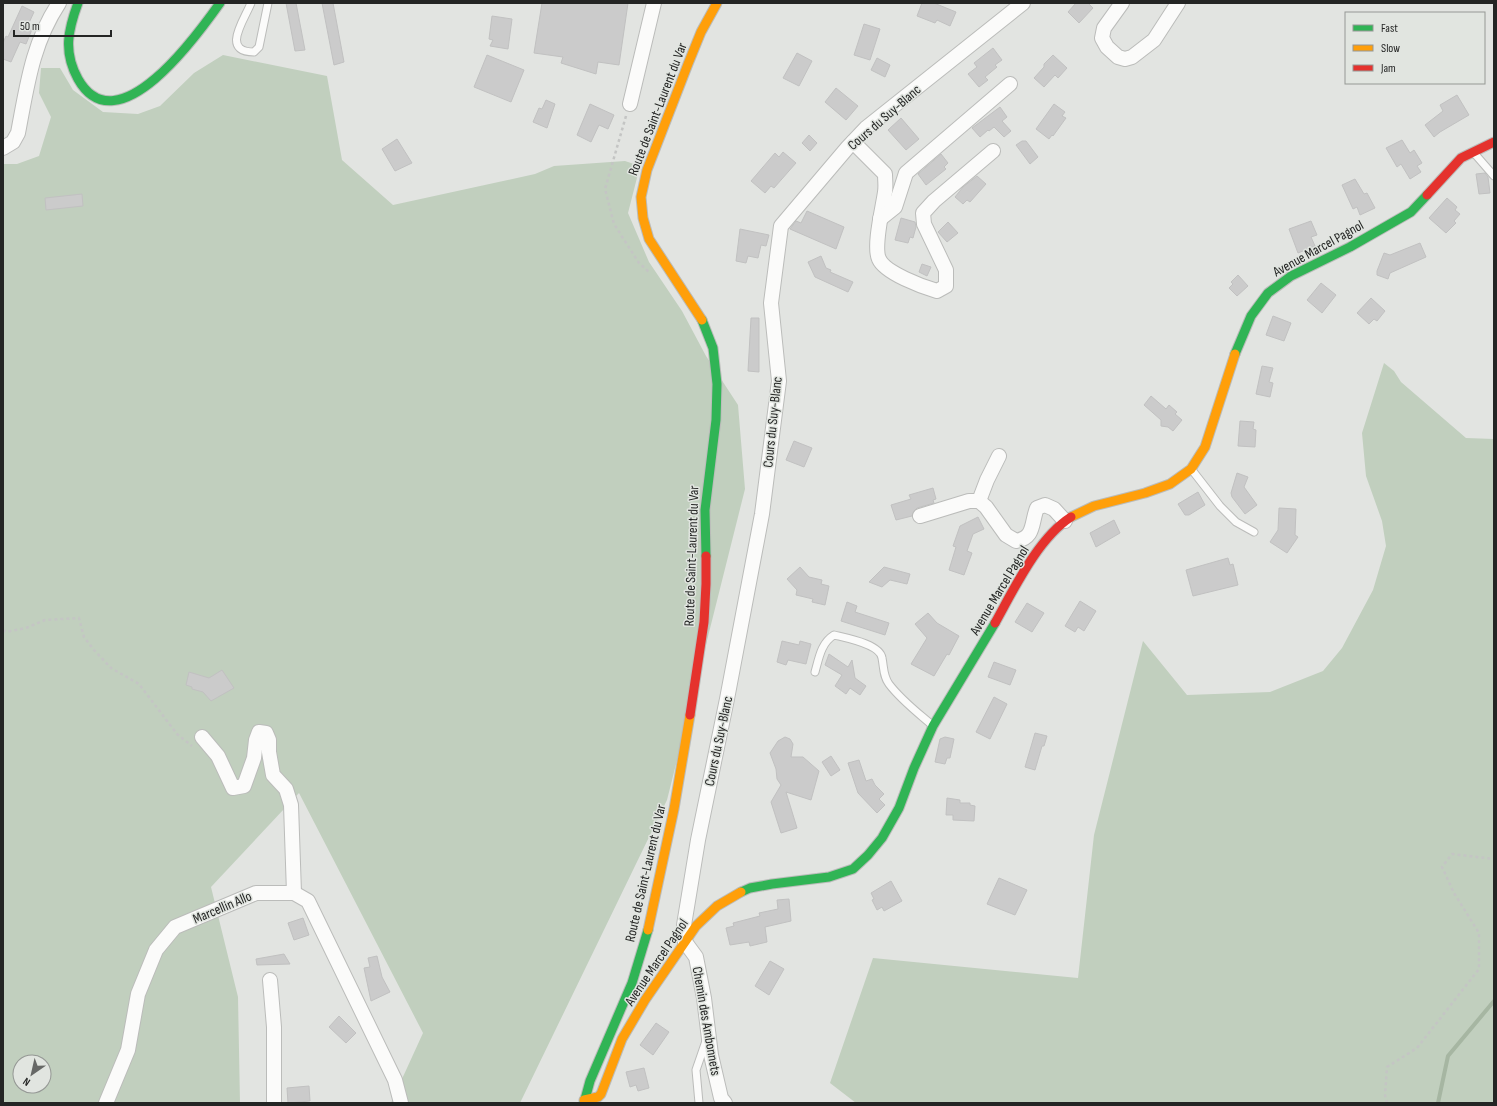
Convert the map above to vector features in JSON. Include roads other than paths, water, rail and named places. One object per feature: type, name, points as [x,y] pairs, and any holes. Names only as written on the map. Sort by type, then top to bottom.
[{"type":"street","points":[[3,148],[13,142],[18,133],[33,59],[40,37],[59,3]]},
{"type":"street","points":[[78,3],[70,25],[68,38],[69,52],[73,69],[80,83],[88,91],[101,99],[116,99],[134,94],[143,89],[158,76],[177,58],[220,3]]},
{"type":"street","points":[[630,104],[654,3]]},
{"type":"street","name":"Route de Saint-Laurent du Var","points":[[584,1102],[590,1080],[632,983],[645,943],[660,880],[674,809],[703,631],[706,584],[704,510],[716,420],[716,370],[713,348],[700,316],[649,239],[644,225],[641,203],[645,179],[652,156],[700,35],[717,3]]},
{"type":"street","name":"Cours du Suy-Blanc","points":[[685,942],[684,925],[698,840],[727,699],[762,514],[779,381],[771,303],[781,226],[866,128],[1023,3]]},
{"type":"street","points":[[1122,3],[1104,28],[1102,38],[1107,47],[1118,57],[1125,59],[1132,57],[1154,40],[1178,3]]},
{"type":"street","points":[[880,219],[895,207],[906,173],[1010,84]]},
{"type":"street","points":[[853,142],[885,174],[885,191],[878,242],[879,259],[887,268],[903,278],[923,287],[937,291],[946,286],[946,270],[924,224],[923,213],[934,201],[993,151]]},
{"type":"street","name":"Avenue Marcel Pagnol","points":[[584,1102],[598,1097],[601,1094],[622,1039],[645,1000],[696,926],[717,906],[734,895],[750,888],[829,877],[853,869],[868,856],[882,838],[899,808],[914,768],[933,726],[1030,563],[1050,534],[1064,521],[1076,514],[1094,506],[1145,493],[1170,484],[1191,469],[1205,447],[1238,346],[1248,322],[1268,293],[1291,276],[1350,246],[1411,212],[1461,158],[1494,142]]},
{"type":"street","points":[[979,502],[987,480],[999,456]]},
{"type":"street","points":[[920,516],[969,501],[979,502],[986,507],[1006,535],[1016,541],[1024,540],[1031,532],[1033,517],[1037,508],[1045,505],[1054,509],[1064,521]]},
{"type":"street","points":[[199,743],[218,756],[233,788],[244,786],[254,758],[256,740],[259,732],[266,734],[273,775],[286,789],[292,805],[294,893],[308,901],[395,1080],[401,1103]]},
{"type":"street","name":"Marcellin Allo","points":[[106,1103],[128,1050],[138,994],[156,950],[176,927],[256,893],[294,893]]},
{"type":"street","name":"Chemin des Ambonnets","points":[[685,942],[696,957],[704,998],[711,1056],[721,1098],[725,1103]]},
{"type":"street","points":[[270,980],[274,1028],[274,1103]]},
{"type":"lane","points":[[251,3],[239,28],[236,42],[240,49],[245,52],[254,52],[259,47],[268,3]]},
{"type":"lane","points":[[1473,151],[1494,176]]},
{"type":"lane","points":[[1191,469],[1220,506],[1236,522],[1254,532]]},
{"type":"lane","points":[[815,672],[822,649],[827,639],[834,635],[865,644],[878,650],[882,656],[883,673],[889,684],[909,705],[933,726]]},
{"type":"lane","points":[[699,1103],[696,1070],[708,1035]]},
{"type":"waterway","points":[[1438,1103],[1448,1056],[1494,1001]]}]
